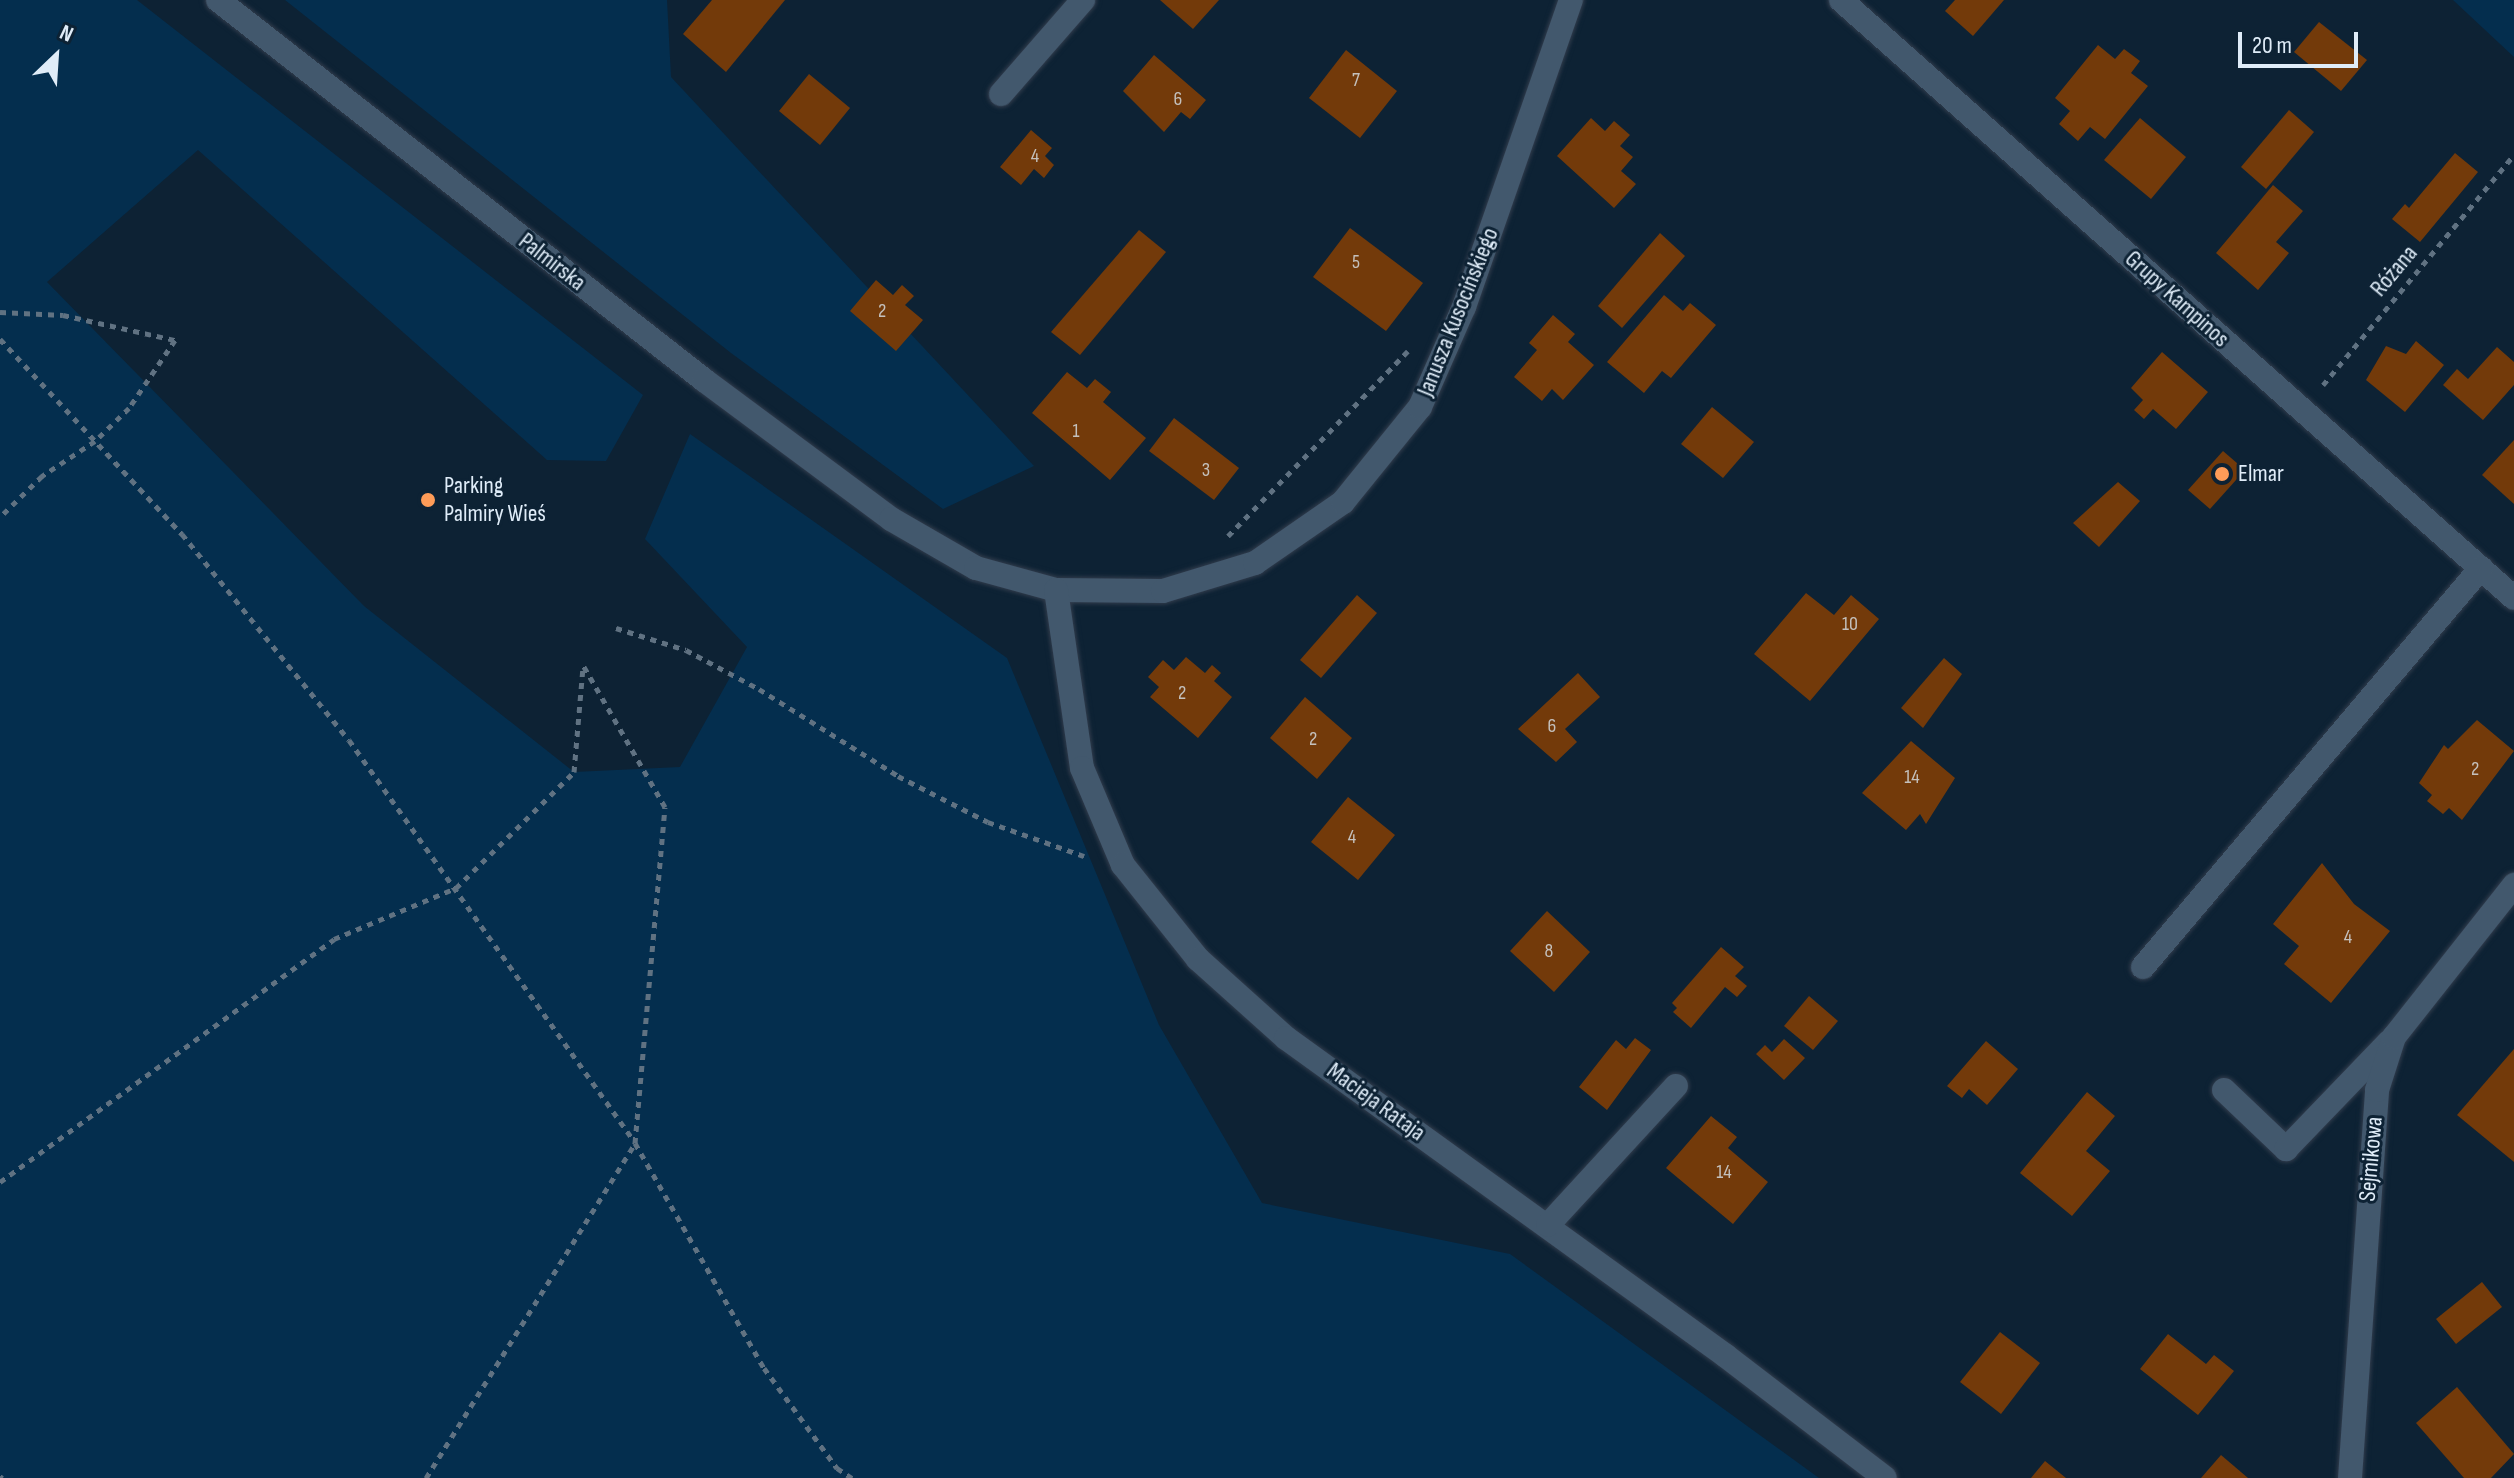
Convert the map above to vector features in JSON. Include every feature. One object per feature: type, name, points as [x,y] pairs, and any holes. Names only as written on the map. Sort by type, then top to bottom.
[{"type":"street","name":"Palmirska","points":[[218,0],[704,380],[891,519]]},
{"type":"street","points":[[1001,94],[1083,0]]},
{"type":"street","name":"Janusza Kusocińskiego","points":[[891,519],[976,568],[1056,590],[1163,591],[1255,563],[1343,502],[1420,407],[1464,307],[1571,0]]},
{"type":"street","name":"Grupy Kampinos","points":[[1841,0],[2514,598]]},
{"type":"street","points":[[2143,967],[2481,568]]},
{"type":"street","name":"Macieja Rataja","points":[[1056,590],[1082,768],[1123,865],[1198,959],[1286,1038],[1548,1225],[1885,1478]]},
{"type":"street","name":"Sejmikowa","points":[[2350,1478],[2369,1158],[2377,1090],[2394,1037],[2514,885]]},
{"type":"street","points":[[2224,1090],[2286,1149],[2394,1037]]},
{"type":"street","points":[[1548,1225],[1676,1086]]},
{"type":"path","name":"Różana","points":[[2302,410],[2514,155]]},
{"type":"path","points":[[0,312],[63,315],[175,340],[129,408],[95,441],[42,476],[0,517]]},
{"type":"path","points":[[0,339],[182,534],[339,727],[635,1143],[764,1368],[837,1468],[852,1478]]},
{"type":"path","points":[[1219,546],[1416,342]]},
{"type":"path","points":[[616,628],[686,650],[898,776],[988,822],[1059,851],[1123,865]]},
{"type":"path","points":[[0,1182],[334,939],[456,888],[574,772],[583,665],[665,807],[635,1143],[426,1478]]},
{"type":"shaded area","points":[[0,0],[137,0],[643,395],[606,461],[547,460],[198,150],[47,282],[364,606],[574,772],[680,767],[747,647],[645,539],[690,434],[1007,658],[1159,1025],[1262,1203],[1510,1254],[1819,1478],[0,1478]]},
{"type":"shaded area","points":[[285,0],[667,0],[671,77],[1034,466],[943,509],[731,353]]},
{"type":"shaded area","points":[[2453,0],[2514,0],[2514,57]]},
{"type":"building","points":[[712,0],[785,0],[726,72],[683,34]]},
{"type":"building","points":[[1160,0],[1219,0],[1193,29]]},
{"type":"building","points":[[1955,0],[2004,0],[1973,36],[1945,11]]},
{"type":"building","points":[[2319,22],[2367,60],[2341,91],[2294,52]]},
{"type":"building","points":[[2098,45],[2115,59],[2124,49],[2140,61],[2131,73],[2148,86],[2105,139],[2090,127],[2078,141],[2059,124],[2070,111],[2055,98]]},
{"type":"building","points":[[1346,50],[1397,91],[1360,138],[1309,98]]},
{"type":"building","points":[[1154,55],[1206,100],[1190,119],[1181,112],[1164,132],[1123,91]]},
{"type":"building","points":[[809,74],[850,108],[820,145],[779,111]]},
{"type":"building","points":[[2289,110],[2314,132],[2266,189],[2241,167]]},
{"type":"building","points":[[1591,118],[1605,131],[1614,121],[1630,135],[1620,146],[1633,157],[1621,171],[1636,184],[1614,208],[1557,156]]},
{"type":"building","points":[[2140,118],[2186,157],[2151,199],[2104,160]]},
{"type":"building","points":[[1031,130],[1052,148],[1045,156],[1054,165],[1044,178],[1034,169],[1021,185],[1000,167]]},
{"type":"building","points":[[2455,153],[2478,172],[2420,242],[2392,219],[2405,204],[2409,208]]},
{"type":"building","points":[[2273,185],[2303,211],[2276,242],[2289,253],[2258,290],[2216,253]]},
{"type":"building","points":[[1350,228],[1423,283],[1386,331],[1313,277]]},
{"type":"building","points":[[1139,230],[1166,252],[1080,355],[1051,332]]},
{"type":"building","points":[[1660,233],[1685,256],[1622,328],[1598,306]]},
{"type":"building","points":[[876,280],[893,295],[902,285],[914,296],[905,305],[923,320],[896,351],[850,311]]},
{"type":"building","points":[[1664,295],[1683,311],[1690,303],[1716,325],[1671,378],[1662,371],[1644,393],[1607,362]]},
{"type":"building","points":[[1553,315],[1575,334],[1568,342],[1594,365],[1563,400],[1552,389],[1542,401],[1514,377],[1537,350],[1529,343]]},
{"type":"building","points":[[2416,341],[2444,365],[2405,412],[2366,380],[2386,346],[2406,354]]},
{"type":"building","points":[[2497,347],[2514,362],[2514,385],[2483,420],[2443,385],[2457,369],[2468,379]]},
{"type":"building","points":[[2162,352],[2208,392],[2176,429],[2153,409],[2144,419],[2134,410],[2143,400],[2131,388]]},
{"type":"building","points":[[1067,372],[1087,388],[1095,379],[1111,392],[1103,402],[1146,438],[1110,480],[1032,413]]},
{"type":"building","points":[[1712,407],[1754,442],[1723,478],[1681,444]]},
{"type":"building","points":[[1174,418],[1239,468],[1214,500],[1149,451]]},
{"type":"building","points":[[2514,440],[2514,504],[2482,475]]},
{"type":"building","points":[[2223,451],[2245,470],[2210,509],[2188,490]]},
{"type":"building","points":[[2118,482],[2140,501],[2099,547],[2073,523]]},
{"type":"building","points":[[1806,593],[1834,615],[1851,595],[1879,619],[1810,701],[1754,654]]},
{"type":"building","points":[[1357,595],[1377,613],[1321,678],[1300,660]]},
{"type":"building","points":[[1186,657],[1205,673],[1212,665],[1221,673],[1214,681],[1232,697],[1198,738],[1150,697],[1159,687],[1148,677],[1163,660],[1174,670]]},
{"type":"building","points":[[1944,658],[1962,674],[1923,728],[1901,708]]},
{"type":"building","points":[[1578,673],[1600,697],[1565,729],[1577,742],[1556,762],[1518,729]]},
{"type":"building","points":[[1305,697],[1352,738],[1317,779],[1270,738]]},
{"type":"building","points":[[2477,720],[2514,751],[2462,820],[2449,808],[2443,814],[2427,801],[2432,795],[2419,783],[2444,745],[2448,749]]},
{"type":"building","points":[[1911,741],[1955,778],[1926,824],[1920,814],[1906,830],[1862,793]]},
{"type":"building","points":[[1348,797],[1395,835],[1358,880],[1311,842]]},
{"type":"building","points":[[2322,863],[2354,904],[2390,931],[2331,1003],[2284,964],[2299,946],[2273,924]]},
{"type":"building","points":[[1547,911],[1590,952],[1554,992],[1510,951]]},
{"type":"building","points":[[1721,947],[1744,967],[1735,976],[1747,986],[1737,997],[1725,987],[1691,1028],[1673,1012],[1677,1008],[1672,1003]]},
{"type":"building","points":[[1809,996],[1838,1021],[1813,1050],[1784,1026]]},
{"type":"building","points":[[1635,1038],[1651,1050],[1607,1110],[1579,1087],[1616,1040],[1626,1049]]},
{"type":"building","points":[[1784,1039],[1805,1058],[1784,1080],[1756,1054],[1765,1045],[1772,1052]]},
{"type":"building","points":[[1986,1041],[2018,1069],[1987,1105],[1969,1089],[1962,1098],[1947,1086]]},
{"type":"building","points":[[2514,1049],[2514,1162],[2457,1115]]},
{"type":"building","points":[[2087,1092],[2115,1116],[2086,1151],[2110,1171],[2072,1216],[2020,1173]]},
{"type":"building","points":[[1711,1116],[1737,1137],[1728,1148],[1768,1182],[1733,1224],[1666,1168]]},
{"type":"building","points":[[2482,1282],[2502,1307],[2456,1344],[2436,1319]]},
{"type":"building","points":[[2000,1332],[2040,1363],[2001,1414],[1960,1382]]},
{"type":"building","points":[[2168,1334],[2206,1364],[2214,1355],[2234,1371],[2198,1415],[2140,1369]]},
{"type":"building","points":[[2457,1387],[2514,1454],[2491,1478],[2464,1478],[2416,1423]]},
{"type":"building","points":[[2221,1455],[2248,1478],[2201,1478]]},
{"type":"building","points":[[2045,1461],[2066,1478],[2031,1478]]},
{"type":"place","name":"Elmar","points":[[2222,474]]},
{"type":"place","name":"Parking Palmiry Wieś","points":[[428,500]]}]
